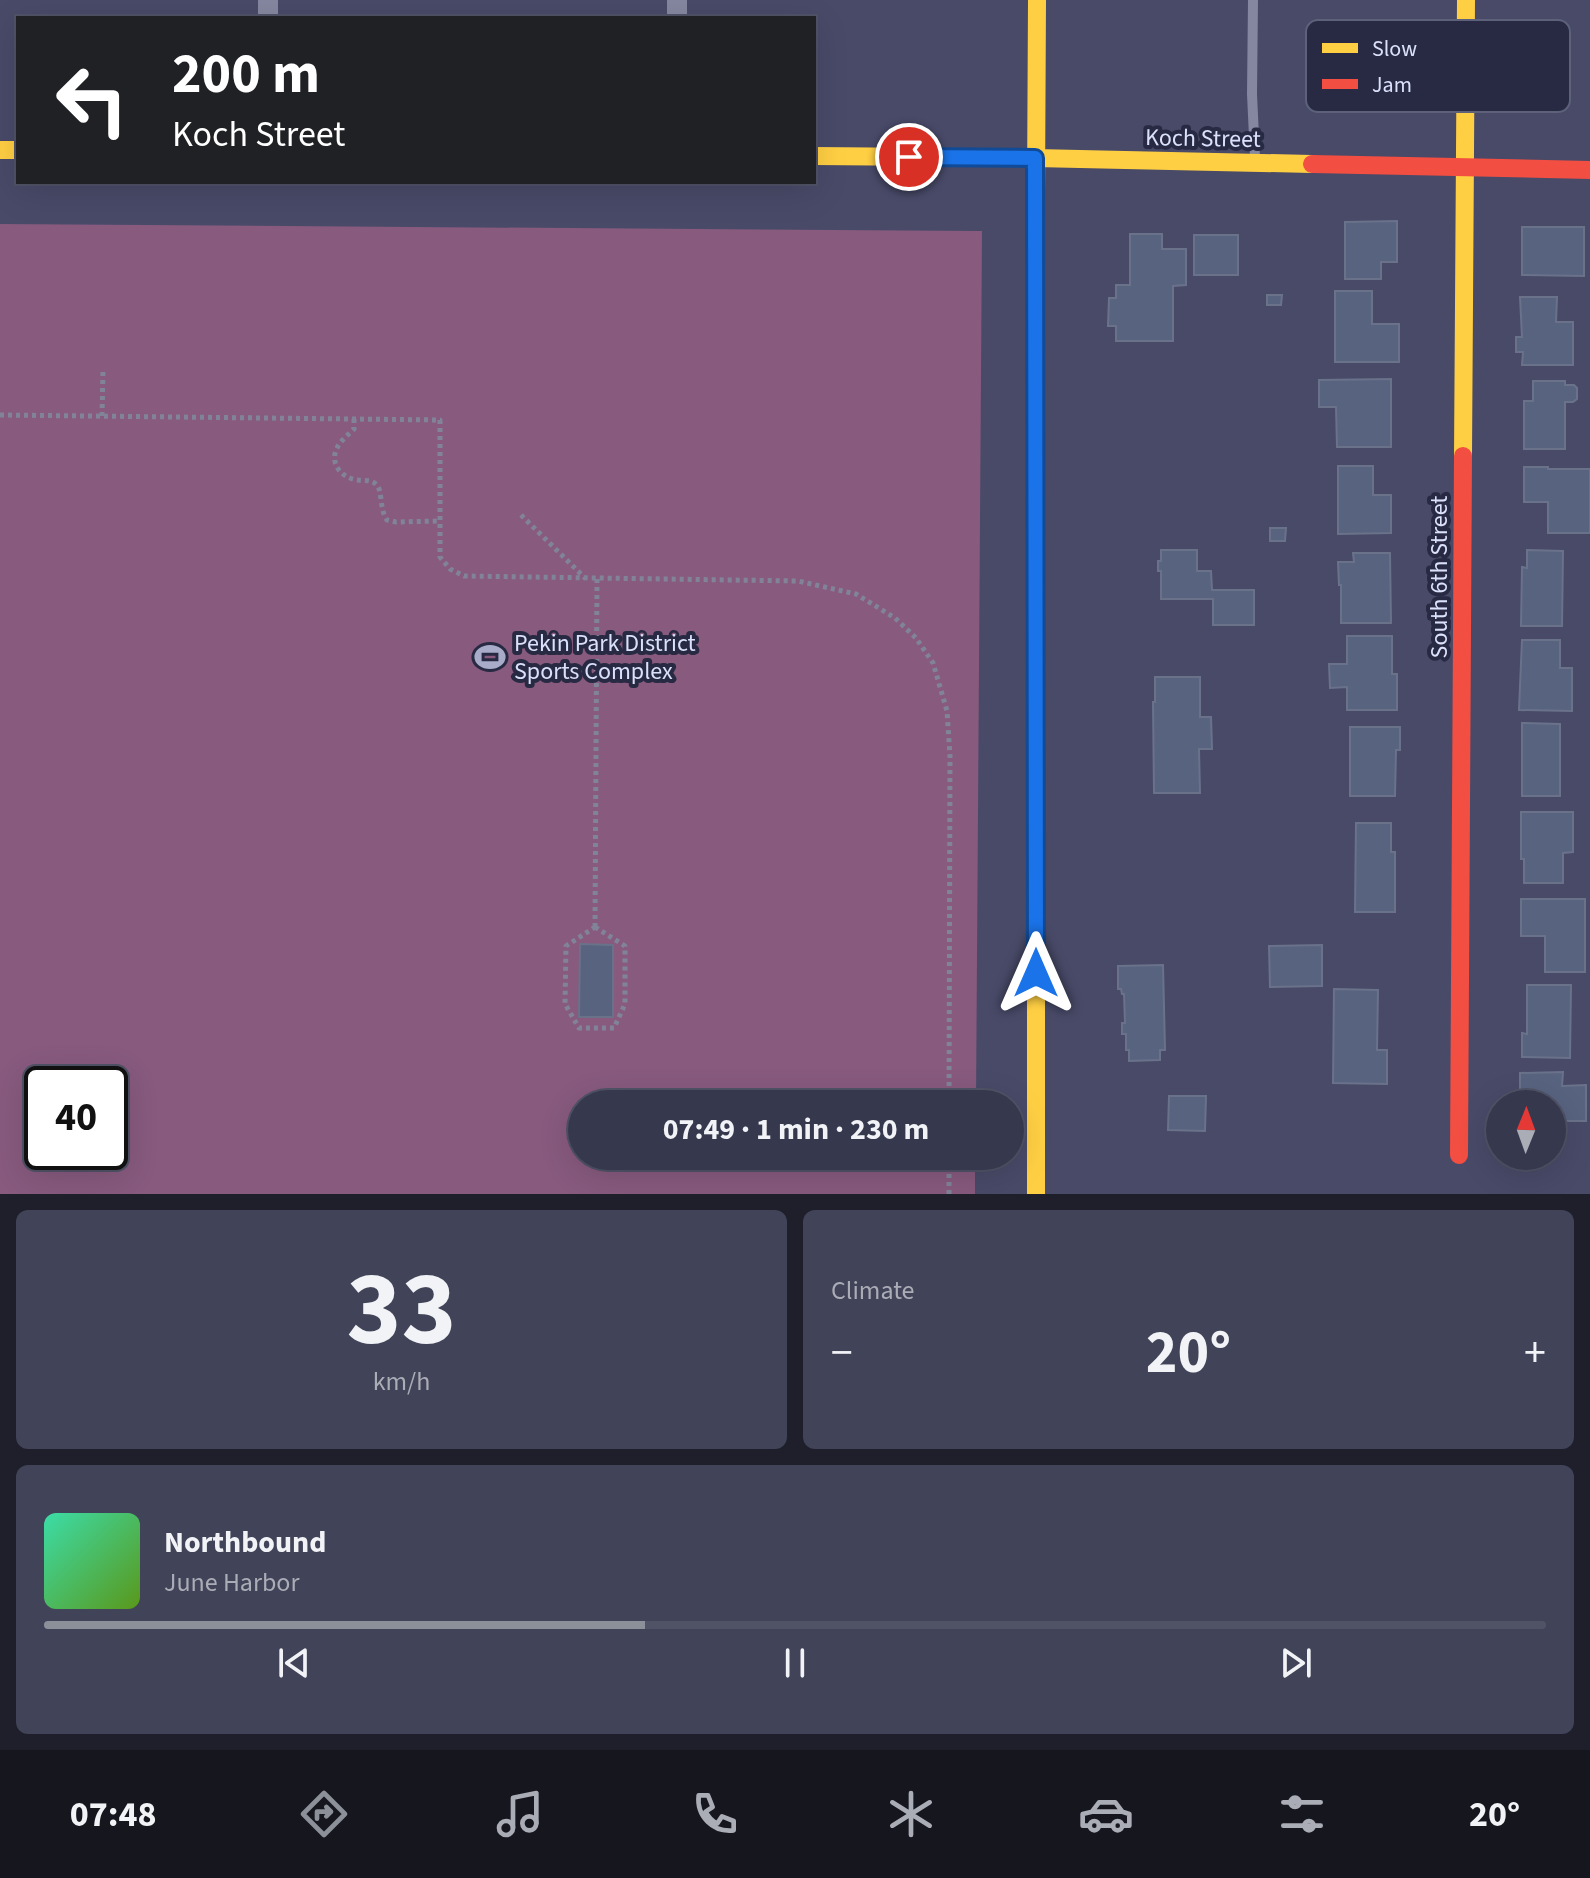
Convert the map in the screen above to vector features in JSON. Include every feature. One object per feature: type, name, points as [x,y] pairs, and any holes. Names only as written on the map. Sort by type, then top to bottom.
[{"type":"street","points":[[1036,1194],[1037,0]]},
{"type":"street","name":"South 6th Street","points":[[1466,0],[1466,20]]},
{"type":"street","name":"South 6th Street","points":[[1459,1155],[1465,112]]},
{"type":"street","name":"Koch Street","points":[[816,156],[1590,170]]},
{"type":"lane","points":[[1253,0],[1252,94],[1256,163]]},
{"type":"path","points":[[102,416],[103,370]]},
{"type":"path","points":[[0,415],[440,420],[440,557],[450,569],[464,576],[798,581],[856,594],[895,618],[916,638],[933,663],[947,711],[950,756],[949,1090]]},
{"type":"path","points":[[354,419],[354,429],[336,448],[337,470],[345,477],[377,484],[382,513],[387,520],[439,521]]},
{"type":"path","points":[[521,515],[586,579]]},
{"type":"path","points":[[595,927],[597,579]]},
{"type":"path","points":[[595,927],[625,946],[625,1004],[614,1028],[579,1028],[565,1004],[566,946],[595,927]]},
{"type":"path","points":[[949,1170],[949,1194]]},
{"type":"shaded area","name":"Pekin Park District Sports Complex","points":[[0,224],[982,231],[976,1090],[568,1090],[568,1170],[975,1170],[975,1194],[0,1194]]},
{"type":"building","points":[[1397,221],[1397,262],[1381,262],[1381,279],[1345,279],[1345,222]]},
{"type":"building","points":[[1522,227],[1584,227],[1584,276],[1522,275]]},
{"type":"building","points":[[1130,234],[1162,234],[1162,249],[1186,249],[1186,285],[1173,286],[1173,341],[1116,341],[1116,326],[1108,326],[1109,298],[1116,298],[1116,285],[1130,285]]},
{"type":"building","points":[[1194,235],[1238,235],[1238,275],[1194,275]]},
{"type":"building","points":[[1335,291],[1372,291],[1372,324],[1399,324],[1399,362],[1335,362]]},
{"type":"building","points":[[1267,295],[1282,295],[1281,305],[1267,305]]},
{"type":"building","points":[[1520,297],[1557,297],[1556,322],[1573,322],[1573,365],[1522,365],[1523,352],[1516,352],[1516,337],[1522,337]]},
{"type":"building","points":[[1391,379],[1391,447],[1337,447],[1336,407],[1319,407],[1319,380]]},
{"type":"building","points":[[1533,381],[1565,381],[1565,385],[1577,388],[1577,399],[1565,402],[1565,449],[1524,449],[1524,401],[1533,401]]},
{"type":"building","points":[[1338,466],[1373,466],[1373,495],[1391,495],[1391,533],[1338,534]]},
{"type":"building","points":[[1524,467],[1590,469],[1590,533],[1548,533],[1548,502],[1524,502]]},
{"type":"building","points":[[1270,528],[1286,528],[1285,541],[1270,541]]},
{"type":"building","points":[[1161,550],[1197,550],[1197,571],[1211,571],[1212,590],[1254,590],[1254,625],[1213,625],[1213,599],[1161,599],[1158,561],[1161,561]]},
{"type":"building","points":[[1527,550],[1563,551],[1562,626],[1521,626],[1522,567],[1527,568]]},
{"type":"building","points":[[1353,553],[1390,553],[1391,623],[1341,623],[1338,562],[1354,562]]},
{"type":"building","points":[[1347,636],[1392,636],[1392,674],[1397,674],[1397,710],[1347,710],[1347,687],[1330,688],[1329,664],[1347,664]]},
{"type":"building","points":[[1522,640],[1560,640],[1560,668],[1572,668],[1572,711],[1519,710]]},
{"type":"building","points":[[1155,677],[1200,677],[1200,717],[1211,717],[1212,749],[1199,749],[1200,793],[1154,793]]},
{"type":"building","points":[[1522,723],[1560,724],[1560,796],[1522,796]]},
{"type":"building","points":[[1350,727],[1400,727],[1395,796],[1350,796]]},
{"type":"building","points":[[1521,812],[1573,812],[1573,852],[1563,853],[1563,883],[1524,883]]},
{"type":"building","points":[[1356,823],[1391,823],[1391,852],[1395,852],[1395,912],[1355,912]]},
{"type":"building","points":[[1521,899],[1585,899],[1585,972],[1545,972],[1545,936],[1521,936]]},
{"type":"building","points":[[580,944],[613,945],[613,1017],[579,1017]]},
{"type":"building","points":[[1322,945],[1322,986],[1270,987],[1269,946]]},
{"type":"building","points":[[1163,965],[1165,1050],[1160,1050],[1160,1060],[1129,1061],[1126,1034],[1122,1034],[1122,1023],[1125,1023],[1124,994],[1118,989],[1118,966]]},
{"type":"building","points":[[1527,985],[1571,985],[1570,1058],[1522,1057],[1522,1033],[1527,1034]]},
{"type":"building","points":[[1334,989],[1378,990],[1377,1050],[1387,1050],[1387,1084],[1333,1083]]},
{"type":"building","points":[[1563,1072],[1562,1086],[1586,1085],[1586,1121],[1566,1121],[1566,1090],[1520,1090],[1520,1073]]},
{"type":"building","points":[[1169,1096],[1206,1096],[1205,1131],[1168,1130]]},
{"type":"traffic: slow","points":[[1035,386],[1037,0]]},
{"type":"traffic: slow","points":[[1466,0],[1466,20]]},
{"type":"traffic: slow","points":[[1463,456],[1465,112]]},
{"type":"traffic: slow","points":[[0,150],[16,150]]},
{"type":"traffic: slow","points":[[816,156],[1312,164]]},
{"type":"traffic: slow","points":[[1036,814],[1036,1194]]},
{"type":"traffic: jam","points":[[1312,164],[1590,170]]},
{"type":"traffic: jam","points":[[1035,386],[1036,814]]},
{"type":"traffic: jam","points":[[1459,1155],[1463,456]]},
{"type":"place","name":"Pekin Park District Sports Complex","points":[[490,657]]},
{"type":"route","points":[[909,157],[1035,158],[1036,973]]}]
